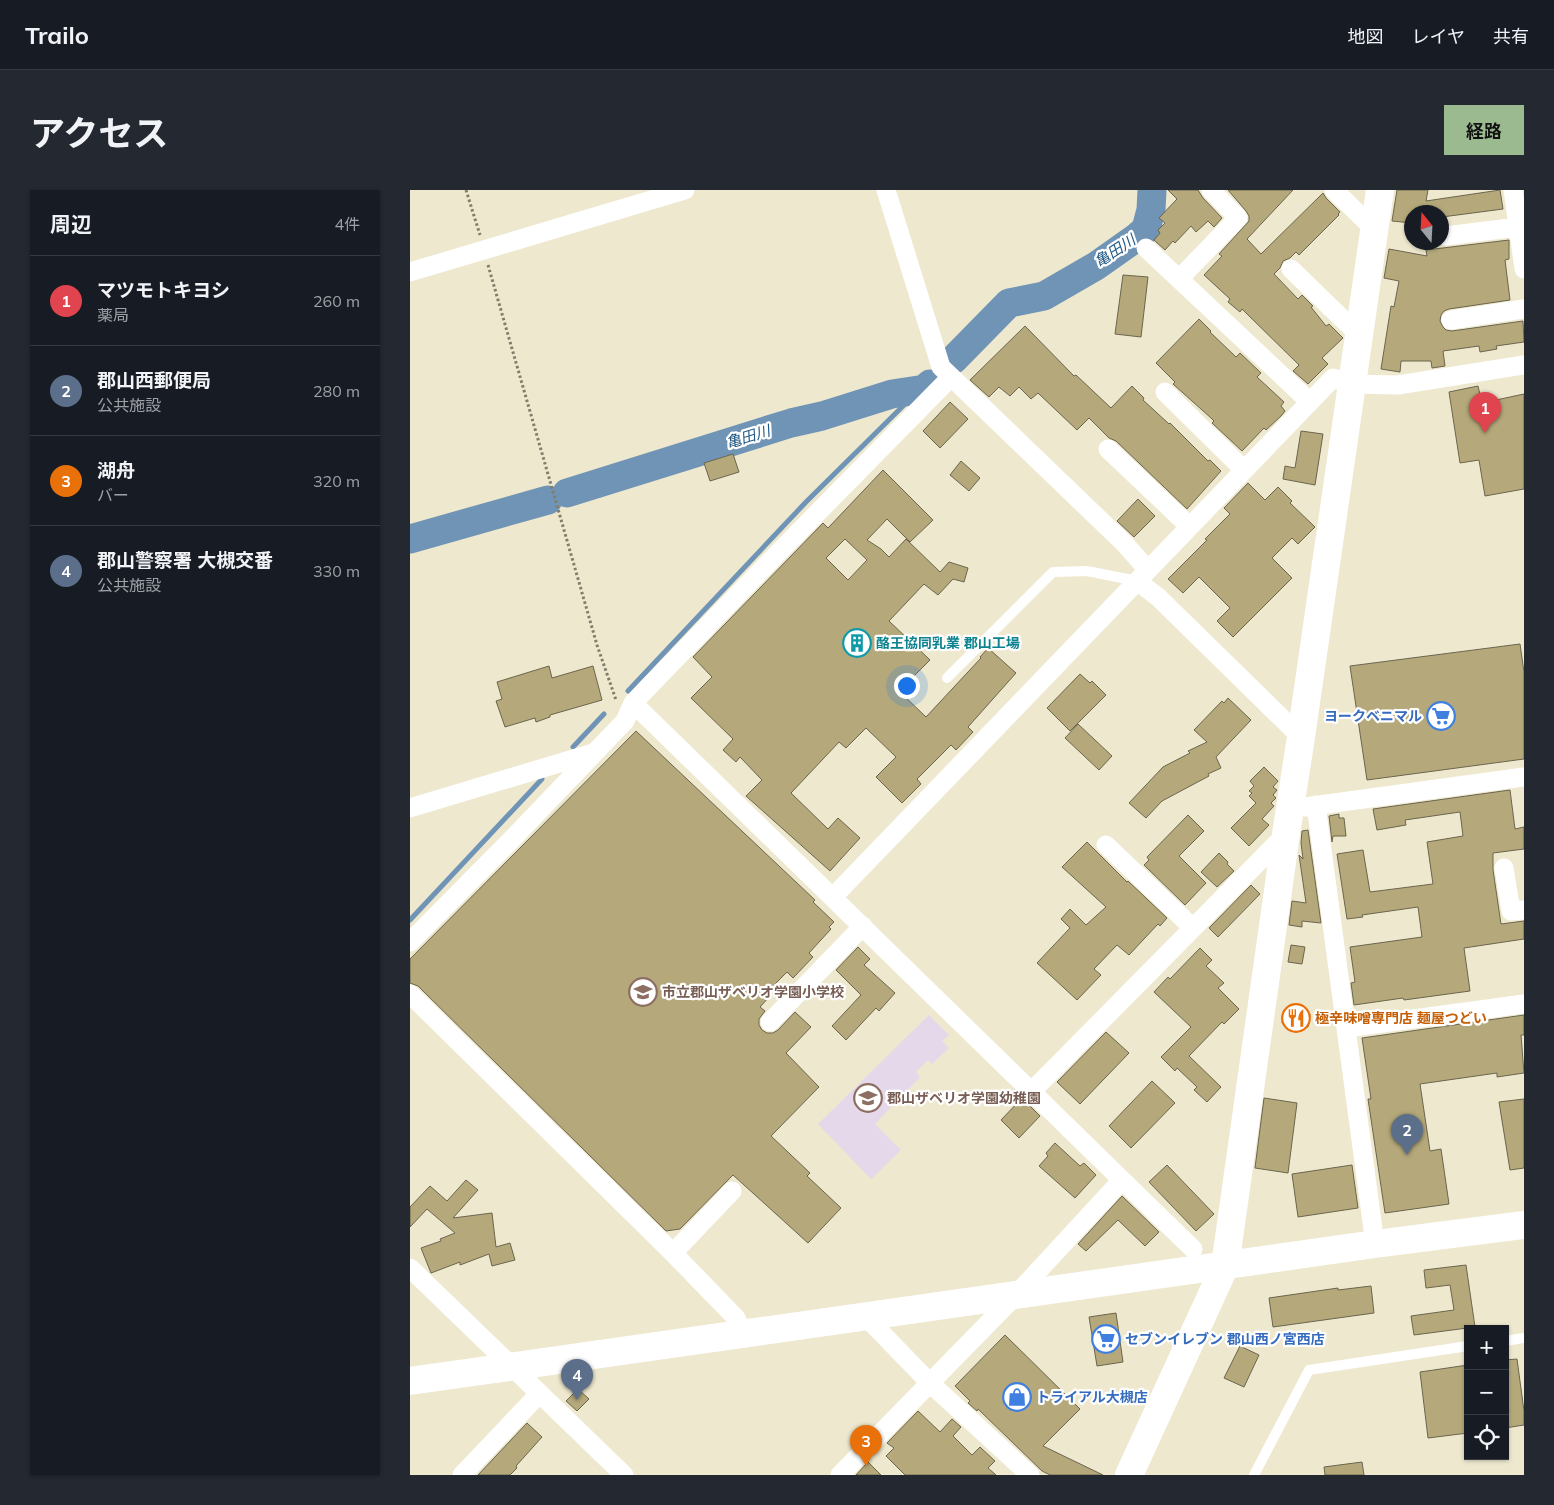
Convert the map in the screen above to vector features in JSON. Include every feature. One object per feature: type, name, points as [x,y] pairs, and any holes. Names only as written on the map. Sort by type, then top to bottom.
[{"type":"street","points":[[410,272],[685,190]]},
{"type":"street","points":[[886,190],[940,368],[1124,543],[1142,575],[1165,604],[1301,736]]},
{"type":"street","points":[[1179,279],[1238,218],[1211,190]]},
{"type":"street","points":[[1334,190],[1374,230]]},
{"type":"street","points":[[1129,1475],[1225,1266],[1380,190]]},
{"type":"street","points":[[1513,190],[1524,269]]},
{"type":"street","points":[[1449,236],[1520,232]]},
{"type":"street","points":[[1146,248],[1310,402]]},
{"type":"street","points":[[1291,269],[1359,335]]},
{"type":"street","points":[[1451,320],[1524,309]]},
{"type":"street","points":[[833,897],[1332,378],[1352,384],[1398,385],[1524,365]]},
{"type":"street","points":[[410,942],[512,839],[624,721],[633,703],[951,377]]},
{"type":"street","points":[[1165,392],[1244,470]]},
{"type":"street","points":[[1108,449],[1189,526]]},
{"type":"street","points":[[633,703],[1193,1249]]},
{"type":"street","points":[[410,808],[594,752]]},
{"type":"street","points":[[1032,1091],[1193,928],[1288,822],[1316,805],[1524,777]]},
{"type":"street","points":[[1316,805],[1375,1244]]},
{"type":"street","points":[[1106,845],[1193,928]]},
{"type":"street","points":[[1504,868],[1511,911],[1524,910]]},
{"type":"street","points":[[770,1022],[863,926]]},
{"type":"street","points":[[410,994],[673,1253],[736,1318],[743,1334]]},
{"type":"street","points":[[1346,1028],[1524,1004]]},
{"type":"street","points":[[840,1475],[1014,1297],[1122,1180]]},
{"type":"street","points":[[673,1253],[732,1190]]},
{"type":"street","points":[[410,1381],[865,1316],[1014,1297],[1375,1244],[1524,1225]]},
{"type":"street","points":[[410,1268],[624,1475]]},
{"type":"street","points":[[865,1316],[930,1383],[1030,1475]]},
{"type":"street","points":[[462,1475],[539,1394]]},
{"type":"lane","points":[[947,678],[1053,572],[1087,571],[1142,575]]},
{"type":"lane","points":[[1509,1340],[1524,1338]]},
{"type":"lane","points":[[1254,1475],[1309,1370],[1464,1347]]},
{"type":"path","points":[[466,190],[597,645],[624,721]]},
{"type":"shaded area","name":"郡山ザベリオ学園幼稚園","points":[[929,1015],[949,1035],[942,1041],[949,1048],[932,1064],[928,1060],[916,1072],[920,1077],[903,1095],[899,1090],[888,1101],[892,1106],[875,1124],[901,1150],[871,1179],[818,1124]]},
{"type":"building","points":[[1168,190],[1198,190],[1222,218],[1214,227],[1208,221],[1196,232],[1191,226],[1175,243],[1173,241],[1165,250],[1154,240],[1160,233],[1158,230],[1165,223],[1159,218],[1177,199]]},
{"type":"building","points":[[1228,190],[1293,190],[1247,239],[1261,254],[1323,193],[1340,212],[1299,255],[1296,252],[1290,258],[1283,261],[1280,268],[1274,274],[1298,299],[1302,295],[1313,306],[1311,307],[1326,326],[1329,324],[1343,338],[1322,358],[1328,364],[1308,384],[1293,371],[1299,365],[1242,309],[1240,312],[1228,302],[1230,299],[1204,275],[1222,256],[1219,254],[1249,221],[1246,211]]},
{"type":"building","points":[[1397,190],[1428,190],[1426,201],[1500,190],[1503,209],[1449,216],[1449,205],[1404,205],[1404,222],[1392,221]]},
{"type":"building","points":[[1509,240],[1509,259],[1505,260],[1510,300],[1444,311],[1440,321],[1443,327],[1446,330],[1452,331],[1523,321],[1524,342],[1496,346],[1497,349],[1480,352],[1479,346],[1443,351],[1445,366],[1432,368],[1431,361],[1401,361],[1400,372],[1381,369],[1391,306],[1394,307],[1399,281],[1384,278],[1389,249],[1427,256],[1426,250],[1449,250],[1449,247]]},
{"type":"building","points":[[1123,275],[1148,277],[1141,337],[1115,334]]},
{"type":"building","points":[[1199,319],[1236,357],[1240,353],[1261,373],[1257,377],[1284,402],[1281,406],[1285,411],[1281,416],[1266,430],[1264,428],[1242,451],[1212,423],[1214,421],[1211,418],[1173,384],[1175,382],[1156,363]]},
{"type":"building","points":[[1025,326],[1074,376],[1076,375],[1111,408],[1132,386],[1144,398],[1143,400],[1221,471],[1187,509],[1116,441],[1109,438],[1089,418],[1077,430],[1038,393],[1031,399],[1019,387],[1010,396],[999,387],[989,397],[970,380]]},
{"type":"building","points":[[1478,386],[1482,403],[1524,394],[1524,489],[1485,496],[1479,460],[1460,463],[1449,392]]},
{"type":"building","points":[[950,402],[968,419],[940,448],[923,431]]},
{"type":"building","points":[[1301,431],[1323,434],[1315,485],[1283,479],[1285,466],[1295,468]]},
{"type":"building","points":[[733,454],[739,472],[710,481],[704,463]]},
{"type":"building","points":[[961,461],[980,478],[969,491],[950,475]]},
{"type":"building","points":[[883,470],[933,520],[910,542],[887,519],[867,540],[889,557],[906,539],[940,572],[949,562],[968,568],[964,582],[953,579],[938,595],[924,584],[889,621],[930,660],[899,691],[926,717],[988,648],[1016,673],[968,727],[973,732],[956,750],[951,745],[917,779],[921,784],[902,803],[876,777],[896,757],[866,728],[846,748],[839,742],[791,793],[828,829],[838,818],[860,838],[830,871],[746,796],[762,780],[740,757],[736,762],[723,750],[733,739],[691,698],[712,677],[693,657],[823,523],[828,528]],"holes":[[[845,539],[867,560],[848,580],[826,558]]]},
{"type":"building","points":[[1248,483],[1265,500],[1278,487],[1292,501],[1290,503],[1315,527],[1298,544],[1292,538],[1272,558],[1292,578],[1233,637],[1217,621],[1230,608],[1199,577],[1183,593],[1168,579],[1230,514],[1224,508]]},
{"type":"building","points":[[1138,499],[1155,516],[1134,537],[1117,521]]},
{"type":"building","name":"ヨークベニマル","points":[[1520,644],[1524,672],[1524,759],[1367,780],[1350,666]]},
{"type":"building","points":[[549,666],[552,678],[593,666],[602,700],[550,715],[550,717],[536,722],[535,718],[505,727],[496,701],[502,699],[497,682]]},
{"type":"building","points":[[1080,674],[1090,683],[1092,681],[1106,695],[1070,731],[1047,708]]},
{"type":"building","points":[[1228,698],[1251,720],[1216,757],[1221,768],[1162,801],[1146,818],[1129,803],[1163,767],[1190,753],[1188,751],[1207,742],[1194,730],[1222,701],[1224,703]]},
{"type":"building","points":[[1078,724],[1112,756],[1099,770],[1065,738]]},
{"type":"building","points":[[636,731],[815,900],[813,902],[834,922],[829,927],[831,929],[809,953],[813,957],[793,978],[787,972],[765,994],[769,997],[760,1007],[765,1011],[759,1019],[759,1025],[767,1033],[773,1033],[778,1030],[795,1012],[811,1027],[786,1053],[819,1087],[771,1136],[810,1173],[807,1176],[841,1208],[808,1243],[733,1175],[680,1229],[666,1231],[418,986],[410,983],[410,959]]},
{"type":"building","points":[[1264,767],[1278,781],[1273,787],[1277,790],[1273,795],[1276,798],[1271,803],[1274,806],[1262,819],[1269,825],[1249,846],[1231,828],[1256,803],[1249,796],[1252,793],[1249,791],[1254,786],[1250,781]]},
{"type":"building","points":[[1510,790],[1515,829],[1524,827],[1524,849],[1493,853],[1493,870],[1501,924],[1524,921],[1524,939],[1464,948],[1470,991],[1354,1005],[1351,983],[1355,982],[1350,947],[1422,937],[1418,907],[1347,919],[1337,854],[1363,850],[1370,892],[1433,884],[1427,842],[1463,836],[1460,812],[1405,820],[1406,825],[1377,830],[1373,809]]},
{"type":"building","points":[[1339,814],[1339,818],[1344,818],[1346,836],[1333,836],[1332,842],[1329,816]]},
{"type":"building","points":[[1188,815],[1204,831],[1179,856],[1206,883],[1185,905],[1144,865],[1149,860],[1147,857]]},
{"type":"building","points":[[1308,830],[1321,923],[1302,921],[1302,927],[1289,925],[1292,901],[1306,903],[1299,855],[1303,859],[1302,831]]},
{"type":"building","points":[[1087,842],[1167,918],[1160,926],[1158,924],[1129,955],[1117,945],[1094,969],[1101,975],[1077,1000],[1037,963],[1070,928],[1061,919],[1070,909],[1086,925],[1106,907],[1062,867]]},
{"type":"building","points":[[1219,853],[1234,871],[1217,887],[1201,872]]},
{"type":"building","points":[[1251,885],[1260,894],[1218,937],[1209,928]]},
{"type":"building","points":[[1291,945],[1305,947],[1302,964],[1288,962]]},
{"type":"building","points":[[858,947],[870,959],[864,965],[895,993],[879,1011],[876,1008],[846,1040],[832,1026],[861,995],[836,970]]},
{"type":"building","points":[[1200,948],[1212,960],[1206,966],[1224,983],[1218,988],[1239,1009],[1224,1024],[1222,1022],[1189,1056],[1221,1087],[1207,1102],[1194,1090],[1197,1087],[1177,1068],[1175,1071],[1161,1057],[1191,1027],[1154,992],[1168,977],[1170,979]]},
{"type":"building","name":"極辛味噌専門店 麺屋つどい","points":[[1284,1010],[1310,1014],[1308,1027],[1282,1023]]},
{"type":"building","points":[[1524,1015],[1524,1035],[1521,1035],[1524,1073],[1497,1077],[1497,1073],[1420,1084],[1430,1151],[1441,1149],[1449,1204],[1385,1213],[1368,1099],[1371,1099],[1362,1038]]},
{"type":"building","points":[[1106,1032],[1129,1053],[1080,1104],[1057,1082]]},
{"type":"building","points":[[1152,1081],[1175,1103],[1131,1148],[1109,1126]]},
{"type":"building","points":[[1022,1098],[1040,1116],[1019,1138],[1001,1120]]},
{"type":"building","points":[[1264,1098],[1297,1103],[1288,1173],[1255,1168]]},
{"type":"building","points":[[1524,1099],[1524,1168],[1510,1170],[1499,1102]]},
{"type":"building","points":[[1055,1143],[1080,1166],[1084,1163],[1096,1175],[1075,1198],[1039,1166],[1048,1156],[1046,1153]]},
{"type":"building","points":[[1167,1165],[1214,1214],[1196,1231],[1149,1182]]},
{"type":"building","points":[[1352,1165],[1358,1208],[1298,1217],[1292,1174]]},
{"type":"building","points":[[466,1180],[478,1190],[453,1218],[492,1213],[496,1247],[510,1243],[515,1260],[492,1266],[489,1254],[431,1273],[421,1248],[441,1241],[440,1239],[455,1233],[427,1209],[410,1227],[410,1207],[430,1186],[447,1201]]},
{"type":"building","points":[[1122,1196],[1159,1232],[1145,1246],[1118,1220],[1086,1251],[1078,1244]]},
{"type":"building","points":[[1466,1265],[1475,1325],[1464,1325],[1464,1328],[1414,1335],[1411,1316],[1454,1310],[1450,1285],[1426,1288],[1424,1270]]},
{"type":"building","points":[[1371,1286],[1374,1313],[1273,1327],[1269,1298],[1338,1288],[1338,1290]]},
{"type":"building","name":"セブンイレブン 郡山西ノ宮西店","points":[[1116,1313],[1123,1362],[1097,1366],[1089,1317]]},
{"type":"building","name":"トライアル大槻店","points":[[1005,1335],[1080,1409],[1043,1446],[1103,1475],[1050,1475],[1042,1471],[978,1409],[977,1411],[968,1403],[970,1401],[955,1386]]},
{"type":"building","points":[[1240,1346],[1259,1355],[1244,1387],[1224,1378]]},
{"type":"building","points":[[1517,1359],[1524,1425],[1509,1427],[1509,1370],[1509,1360]]},
{"type":"building","points":[[1464,1366],[1464,1434],[1428,1438],[1420,1372]]},
{"type":"building","points":[[578,1389],[589,1399],[577,1411],[566,1401]]},
{"type":"building","points":[[918,1411],[940,1432],[952,1419],[961,1427],[953,1436],[972,1455],[980,1447],[995,1461],[988,1468],[996,1475],[905,1475],[886,1456],[894,1448],[887,1443]]},
{"type":"building","points":[[527,1423],[542,1437],[516,1466],[517,1468],[510,1475],[478,1475]]},
{"type":"building","points":[[868,1462],[881,1475],[856,1475]]},
{"type":"building","points":[[1362,1462],[1364,1475],[1325,1475],[1324,1467]]},
{"type":"waterway","name":"亀田川","points":[[954,359],[1009,303],[1044,296],[1096,266],[1137,237],[1146,229],[1151,210],[1152,190]]},
{"type":"waterway","name":"亀田川","points":[[567,493],[791,423],[822,416],[892,394],[925,389],[930,384]]},
{"type":"waterway","points":[[628,691],[806,502],[905,404],[925,389]]},
{"type":"waterway","name":"亀田川","points":[[410,539],[548,500]]},
{"type":"waterway","points":[[573,747],[604,714]]},
{"type":"waterway","points":[[410,920],[542,779]]},
{"type":"place","name":"マツモトキヨシ","points":[[1485,433]]},
{"type":"place","name":"酪王協同乳業 郡山工場","points":[[857,643]]},
{"type":"place","name":"ヨークベニマル","points":[[1441,716]]},
{"type":"place","name":"市立郡山ザベリオ学園小学校","points":[[643,992]]},
{"type":"place","name":"極辛味噌専門店 麺屋つどい","points":[[1296,1018]]},
{"type":"place","name":"郡山ザベリオ学園幼稚園","points":[[868,1098]]},
{"type":"place","name":"郡山西郵便局","points":[[1407,1155]]},
{"type":"place","name":"セブンイレブン 郡山西ノ宮西店","points":[[1106,1339]]},
{"type":"place","name":"トライアル大槻店","points":[[1017,1397]]},
{"type":"place","name":"郡山警察署 大槻交番","points":[[577,1400]]},
{"type":"place","name":"湖舟","points":[[866,1466]]}]
